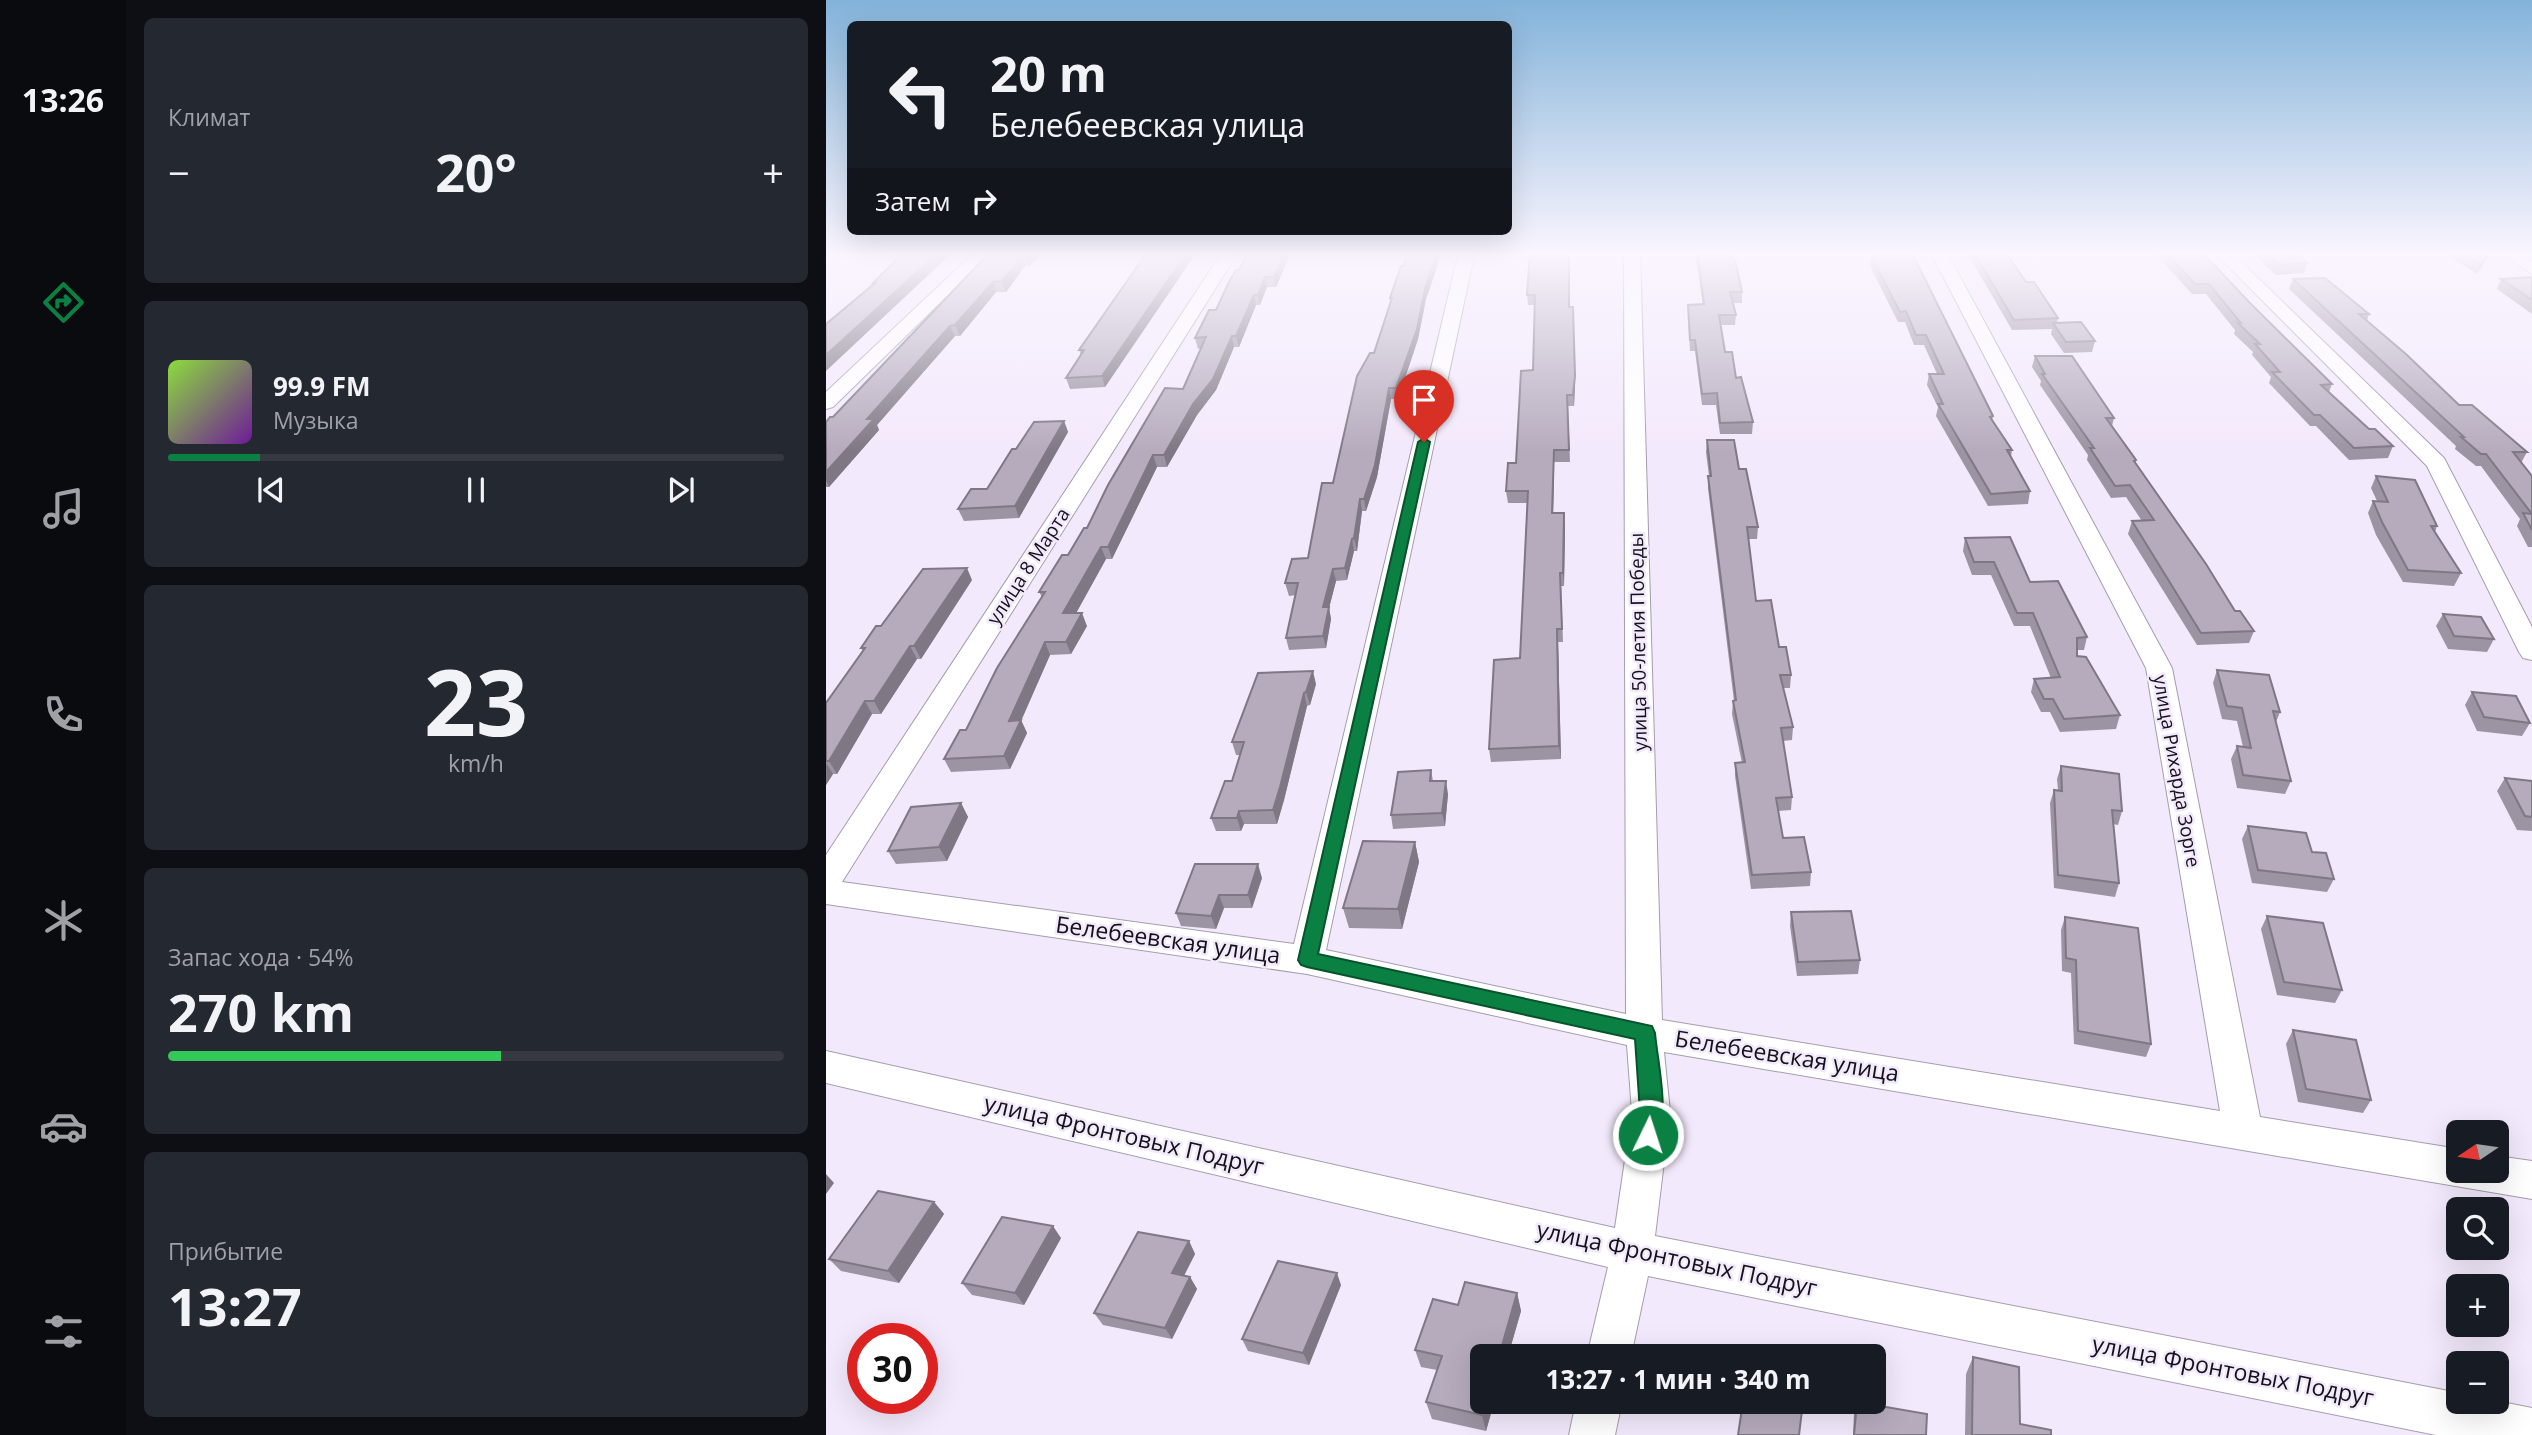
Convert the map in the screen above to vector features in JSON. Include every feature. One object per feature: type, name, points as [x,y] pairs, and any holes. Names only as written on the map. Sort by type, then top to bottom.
[{"type":"street","points":[[826,403],[915,318]]},
{"type":"street","name":"улица 8 Марта","points":[[826,881],[1188,318]]},
{"type":"street","points":[[1307,960],[1452,318]]},
{"type":"street","name":"улица 50-летия Победы","points":[[1612,1344],[1632,1252],[1651,1112],[1644,1033],[1634,318]]},
{"type":"street","name":"улица Рихарда Зорге","points":[[1973,318],[2159,668],[2243,1132]]},
{"type":"street","points":[[2289,318],[2436,463],[2532,652]]},
{"type":"street","name":"Белебеевская улица","points":[[826,892],[1307,960],[1644,1033],[2446,1166]]},
{"type":"street","name":"улица Фронтовых Подруг","points":[[826,1067],[1632,1252],[2532,1431]]},
{"type":"street","points":[[2510,1177],[2532,1181]]},
{"type":"street","points":[[1592,1435],[1596,1414]]},
{"type":"building","points":[[833,318],[867,318],[826,355],[826,324]]},
{"type":"building","points":[[927,318],[961,318],[950,326],[867,419],[874,419],[826,472],[826,422]]},
{"type":"building","points":[[1101,318],[1142,318],[1102,376],[1066,378],[1084,350],[1079,350]]},
{"type":"building","points":[[1205,318],[1244,318],[1236,336],[1232,336],[1213,379],[1193,404],[1164,455],[1153,455],[1108,547],[1101,547],[1063,613],[1082,613],[1066,642],[1045,642],[1009,721],[1021,720],[1004,756],[944,759],[960,730],[966,730],[997,668],[1045,592],[1039,592],[1062,555],[1068,555],[1084,528],[1087,528],[1108,485],[1165,388],[1183,389],[1206,337],[1195,338]]},
{"type":"building","points":[[1385,318],[1419,318],[1396,388],[1389,388],[1375,465],[1364,499],[1360,499],[1354,538],[1345,568],[1333,569],[1323,607],[1329,607],[1323,636],[1286,638],[1298,583],[1285,583],[1292,559],[1308,558],[1322,483],[1333,483],[1357,376],[1370,353],[1374,353]]},
{"type":"building","points":[[1534,318],[1573,318],[1575,376],[1573,395],[1567,395],[1569,450],[1554,450],[1552,513],[1564,513],[1563,573],[1560,573],[1562,629],[1557,629],[1559,746],[1489,749],[1494,660],[1520,658],[1528,491],[1506,491],[1508,463],[1516,463],[1521,371],[1533,370]]},
{"type":"building","points":[[1689,318],[1719,318],[1725,352],[1732,352],[1736,378],[1741,377],[1753,422],[1720,423],[1717,393],[1702,394],[1695,340],[1690,340]]},
{"type":"building","points":[[1909,318],[1944,318],[1993,416],[1990,417],[2012,450],[2007,450],[2030,491],[1991,494],[1938,404],[1943,404],[1929,374],[1944,374],[1926,335],[1916,335]]},
{"type":"building","points":[[2013,318],[2058,318],[2014,320]]},
{"type":"building","points":[[2237,318],[2265,318],[2332,384],[2321,385],[2369,429],[2375,429],[2393,446],[2354,448],[2320,415],[2314,415],[2272,372],[2280,372],[2255,344],[2260,344],[2238,323],[2241,323]]},
{"type":"building","points":[[2335,318],[2364,318],[2459,405],[2472,405],[2527,452],[2513,452],[2532,476],[2532,514],[2486,454],[2481,454],[2461,437],[2464,437]]},
{"type":"building","points":[[2081,322],[2095,341],[2066,342],[2053,323]]},
{"type":"building","points":[[2035,356],[2072,356],[2114,418],[2106,418],[2136,460],[2134,461],[2206,564],[2235,611],[2240,611],[2254,631],[2201,633],[2132,521],[2154,520],[2130,485],[2115,486],[2090,448],[2094,448],[2042,374],[2045,374]]},
{"type":"building","points":[[1064,421],[1015,506],[958,509],[971,489],[987,489],[1012,449],[1016,449],[1034,422]]},
{"type":"building","points":[[1707,440],[1734,440],[1739,469],[1746,469],[1758,527],[1747,527],[1756,601],[1771,600],[1779,647],[1786,647],[1791,675],[1780,675],[1793,727],[1781,728],[1792,797],[1776,798],[1783,838],[1804,837],[1811,872],[1752,875],[1735,763],[1745,762],[1733,701],[1736,700],[1708,476],[1711,476]]},
{"type":"building","points":[[2376,476],[2415,480],[2437,526],[2431,526],[2461,573],[2408,570],[2373,501],[2388,502]]},
{"type":"building","points":[[2523,513],[2532,514],[2532,530]]},
{"type":"building","points":[[2010,537],[2030,582],[2058,581],[2087,637],[2077,638],[2077,656],[2086,657],[2120,715],[2064,719],[2053,699],[2044,699],[2034,679],[2060,677],[2033,613],[2017,613],[1994,562],[1974,562],[1965,538]]},
{"type":"building","points":[[967,568],[874,701],[865,701],[829,761],[826,761],[826,703],[865,648],[861,648],[876,626],[881,626],[923,569]]},
{"type":"building","points":[[2443,614],[2481,617],[2494,639],[2454,636]]},
{"type":"building","points":[[2217,670],[2269,675],[2280,712],[2273,711],[2291,781],[2243,775],[2237,746],[2251,748],[2242,708],[2227,706]]},
{"type":"building","points":[[1313,671],[1304,693],[1273,810],[1239,811],[1237,818],[1211,818],[1225,781],[1232,781],[1244,742],[1232,742],[1258,673]]},
{"type":"building","points":[[2472,692],[2516,696],[2530,723],[2484,717]]},
{"type":"building","points":[[2061,766],[2119,774],[2122,811],[2112,810],[2119,883],[2058,875],[2054,790],[2062,791]]},
{"type":"building","points":[[1431,770],[1430,781],[1446,781],[1442,813],[1391,815],[1398,772]]},
{"type":"building","points":[[2505,778],[2532,781],[2532,817],[2525,816]]},
{"type":"building","points":[[961,803],[939,847],[888,851],[911,807]]},
{"type":"building","points":[[2248,826],[2306,833],[2312,852],[2326,853],[2334,879],[2258,870]]},
{"type":"building","points":[[1363,841],[1415,842],[1398,909],[1343,908]]},
{"type":"building","points":[[1195,864],[1258,864],[1248,895],[1219,895],[1211,916],[1176,913]]},
{"type":"building","points":[[1851,911],[1860,960],[1798,962],[1791,912]]},
{"type":"building","points":[[2267,916],[2323,923],[2342,990],[2284,982]]},
{"type":"building","points":[[2065,917],[2138,928],[2151,1044],[2078,1031],[2076,960],[2066,958]]},
{"type":"building","points":[[2293,1030],[2356,1040],[2371,1100],[2306,1089]]},
{"type":"building","points":[[878,1191],[934,1202],[888,1271],[829,1259]]},
{"type":"building","points":[[1002,1217],[1053,1226],[1015,1293],[962,1283]]},
{"type":"building","points":[[1138,1232],[1189,1241],[1172,1273],[1190,1277],[1165,1328],[1094,1313]]},
{"type":"building","points":[[1278,1261],[1337,1273],[1303,1353],[1242,1339]]},
{"type":"building","points":[[1465,1282],[1517,1293],[1502,1344],[1470,1344],[1470,1412],[1426,1402],[1442,1356],[1415,1350],[1433,1299],[1458,1305]]},
{"type":"building","points":[[1973,1357],[2019,1367],[2020,1424],[2051,1430],[2051,1435],[1972,1435]]},
{"type":"building","points":[[1886,1407],[1927,1414],[1926,1435],[1854,1435],[1856,1414],[1886,1414]]},
{"type":"building","points":[[1741,1414],[1802,1414],[1799,1435],[1738,1435]]},
{"type":"route","points":[[1424,442],[1307,960],[1644,1033],[1651,1112],[1648,1135]]}]
